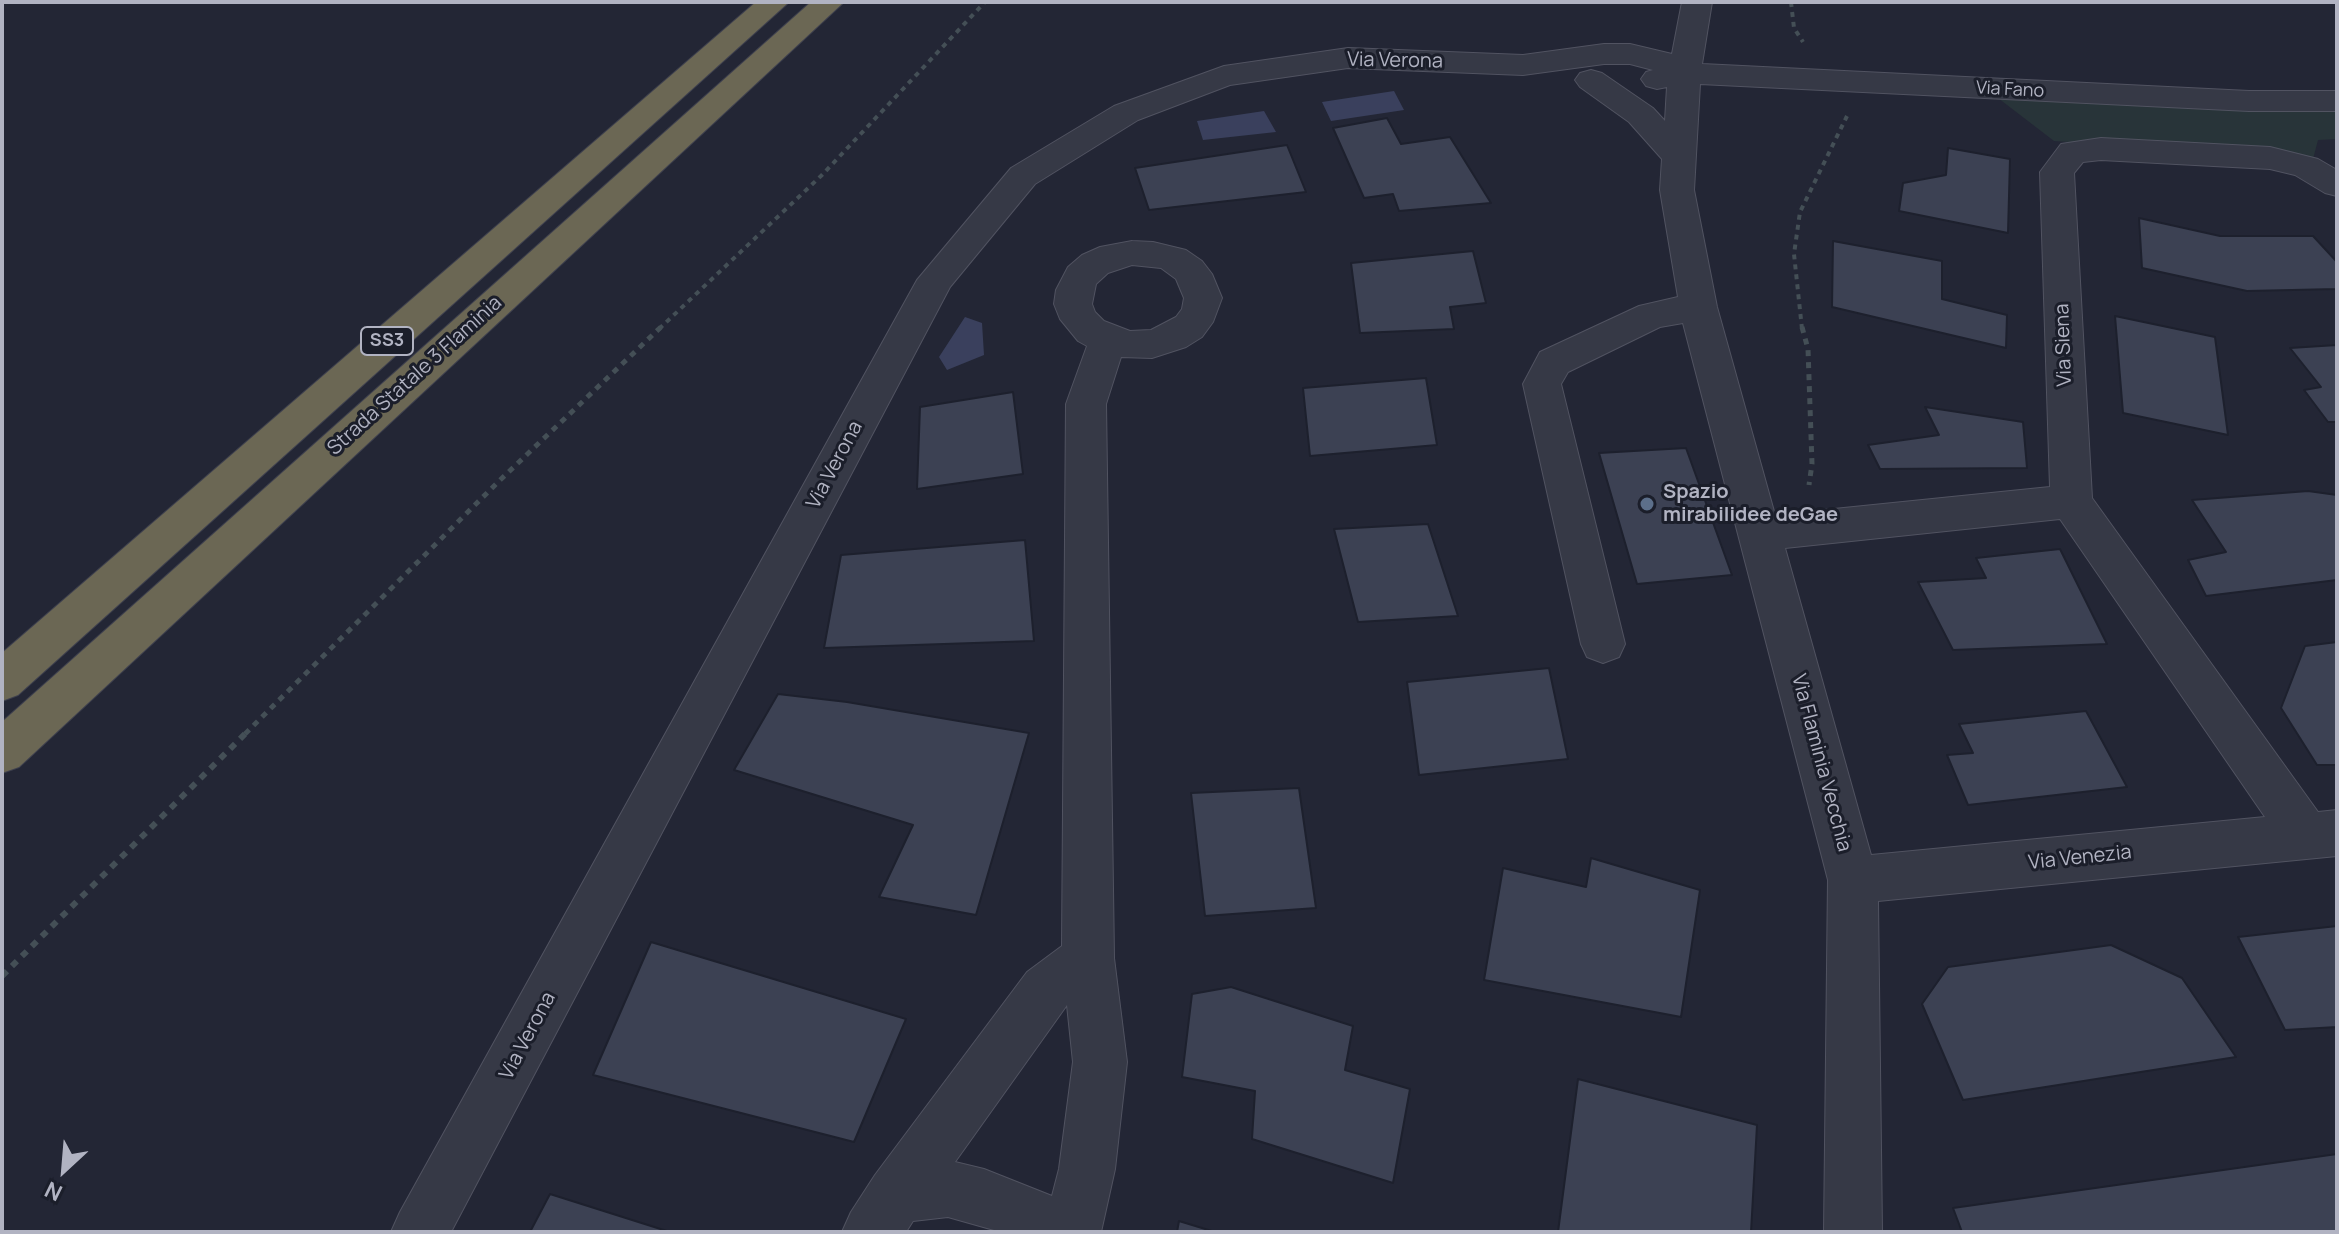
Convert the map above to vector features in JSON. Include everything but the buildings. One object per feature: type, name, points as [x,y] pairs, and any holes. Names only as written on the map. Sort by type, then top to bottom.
[{"type":"highway","name":"SS3","points":[[2,681],[774,2]]},
{"type":"highway","name":"Strada Statale 3 Flaminia","points":[[2,752],[829,2]]},
{"type":"highway","points":[[2,675],[60,628]]},
{"type":"highway","points":[[2,771],[107,655]]},
{"type":"street","points":[[1597,67],[1697,4]]},
{"type":"street","name":"Via Flaminia Vecchia","points":[[1697,4],[1684,73],[1677,190],[1698,307],[1773,533],[1853,880],[1853,1232]]},
{"type":"street","name":"Via Verona","points":[[420,1232],[935,280],[1023,176],[1126,113],[1224,76],[1348,58],[1597,67],[1650,81],[1684,73]]},
{"type":"street","name":"Via Verona","points":[[1597,67],[1679,157]]},
{"type":"street","name":"Via Fano","points":[[1684,73],[2249,101],[2337,101]]},
{"type":"street","name":"Via Siena","points":[[2071,501],[2057,172],[2073,152],[2101,149],[2270,158],[2306,167],[2337,185]]},
{"type":"street","points":[[1603,644],[1542,384],[1554,362],[1652,315],[1698,307]]},
{"type":"street","points":[[1072,1232],[1087,1169],[1100,1062],[1088,958],[1086,404],[1108,340]]},
{"type":"street","points":[[1773,533],[2071,501]]},
{"type":"street","name":"Via Venezia","points":[[2071,501],[2322,835]]},
{"type":"street","name":"Via Venezia","points":[[1853,880],[2322,835]]},
{"type":"street","points":[[883,1214],[1045,990],[1088,958]]},
{"type":"street","points":[[883,1214],[948,1189],[984,1197],[1032,1216],[1039,1232]]},
{"type":"path","points":[[2,976],[498,482],[822,175],[985,2]]},
{"type":"path","points":[[1773,533],[1806,502],[1812,464],[1808,349],[1802,329],[1794,254],[1800,212],[1847,116],[1831,82],[1794,28],[1791,2]]},
{"type":"shaded area","points":[[1998,98],[2337,105],[2337,139],[2318,140],[2313,159],[2054,141]]},
{"type":"water","points":[[1394,91],[1404,110],[1331,121],[1322,102]]},
{"type":"water","points":[[1264,111],[1276,132],[1203,140],[1197,121]]},
{"type":"water","points":[[965,317],[982,323],[984,355],[947,370],[939,357]]},
{"type":"place","name":"Spazio mirabilidee deGae","points":[[1647,504]]}]
